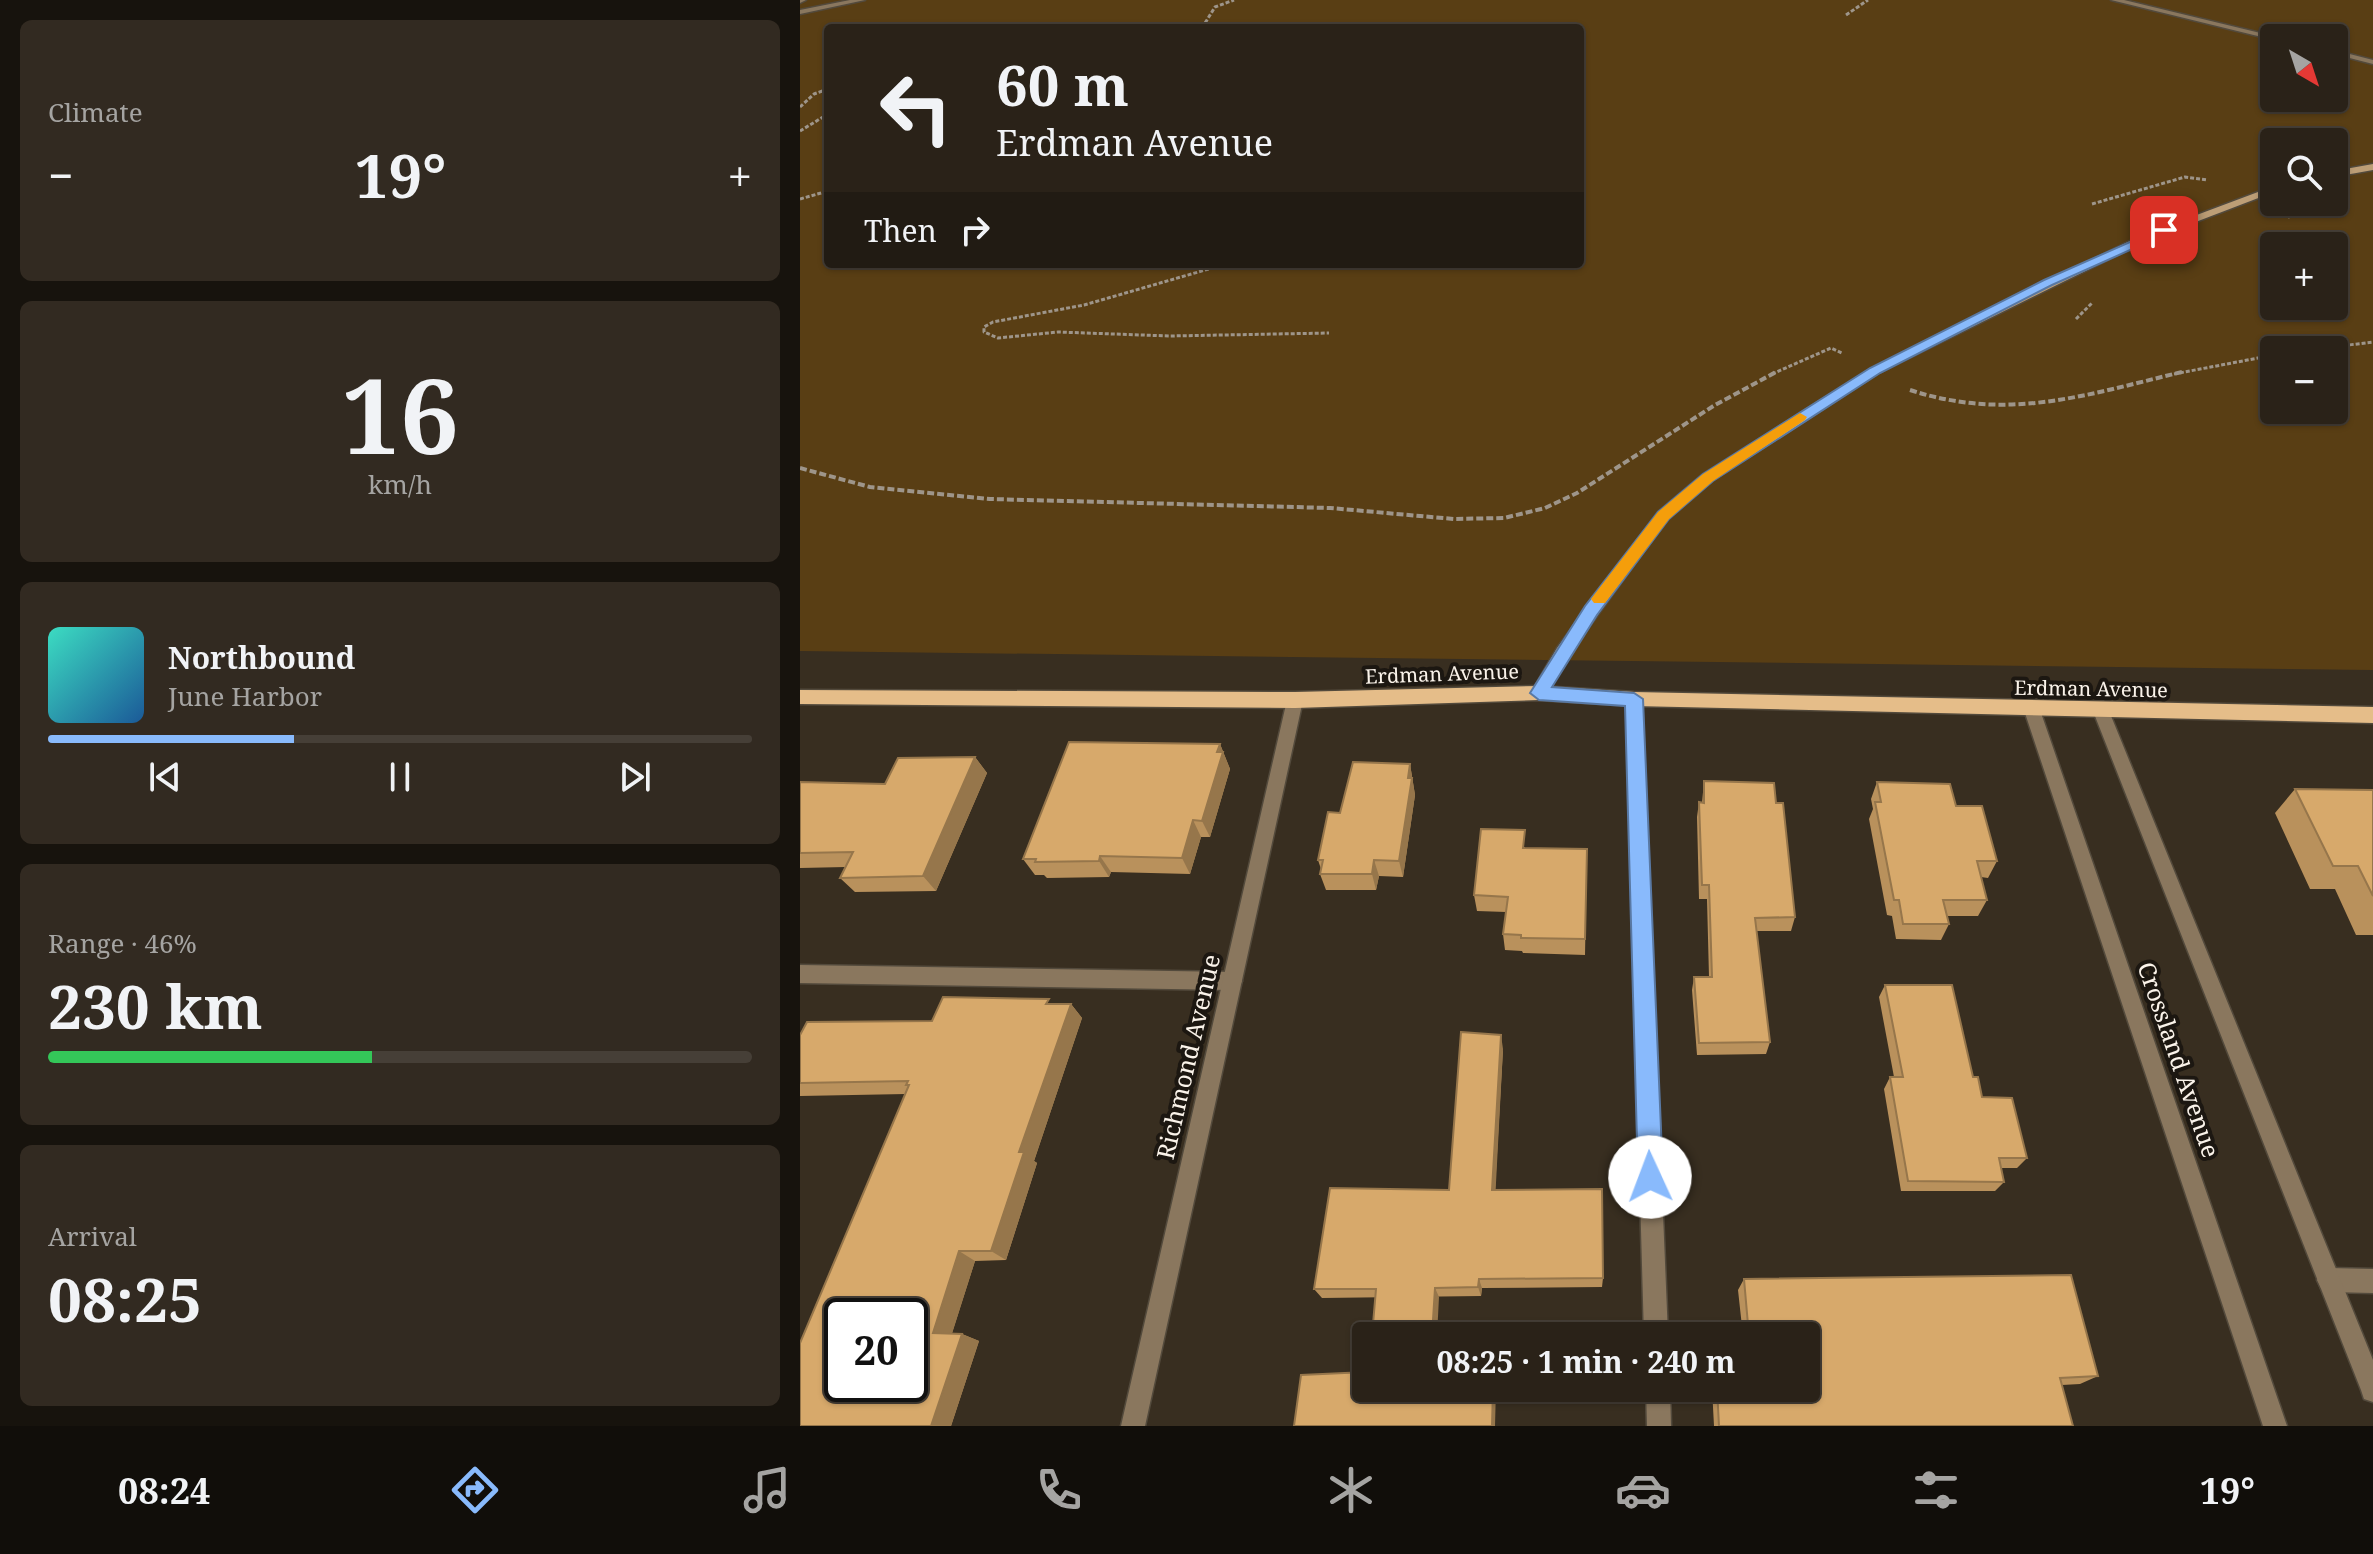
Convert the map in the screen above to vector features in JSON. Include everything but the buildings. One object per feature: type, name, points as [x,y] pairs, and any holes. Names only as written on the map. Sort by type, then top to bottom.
[{"type":"main road","name":"Erdman Avenue","points":[[800,697],[1295,700],[1539,693],[1634,699],[2032,710],[2373,715]]},
{"type":"street","points":[[800,12],[861,0]]},
{"type":"street","points":[[2115,0],[2260,34]]},
{"type":"street","points":[[2348,56],[2373,62]]},
{"type":"street","points":[[2348,171],[2373,167]]},
{"type":"street","points":[[1539,693],[1591,611],[1663,515],[1733,461],[1875,371],[2142,239],[2260,194]]},
{"type":"street","points":[[1634,699],[1656,1322]]},
{"type":"street","name":"Richmond Avenue","points":[[1133,1426],[1295,700]]},
{"type":"street","name":"Crossland Avenue","points":[[2032,710],[2275,1426]]},
{"type":"street","points":[[2101,711],[2373,1390]]},
{"type":"street","points":[[800,974],[1232,981]]},
{"type":"street","points":[[2329,1280],[2373,1281]]},
{"type":"street","points":[[1658,1402],[1659,1426]]},
{"type":"path","points":[[1204,24],[1215,7],[1234,0]]},
{"type":"path","points":[[1846,15],[1868,0]]},
{"type":"path","points":[[800,107],[814,94],[824,90]]},
{"type":"path","points":[[800,131],[824,116]]},
{"type":"path","points":[[800,199],[824,192]]},
{"type":"path","points":[[2278,222],[2301,216]]},
{"type":"path","points":[[1212,268],[1084,305],[993,322],[984,327],[984,332],[998,338],[1058,332],[1170,336],[1329,333]]},
{"type":"path","points":[[2076,319],[2093,301]]},
{"type":"path","points":[[2348,345],[2373,342]]},
{"type":"path","points":[[800,468],[861,487],[971,498],[1137,506],[1334,508],[1451,520],[1493,518],[1530,513],[1561,499],[1681,426],[1805,357],[1831,348],[1933,399],[1963,406],[1997,407],[2094,395],[2228,361],[2260,357]]},
{"type":"shaded area","points":[[800,0],[2373,0],[2373,670],[800,651]]},
{"type":"slow traffic","points":[[1599,599],[1663,515],[1708,477],[1800,417]]},
{"type":"route","points":[[1650,1177],[1634,699],[1539,693],[1562,652],[1663,515],[1708,477],[1875,371],[2048,283],[2164,230]]}]
